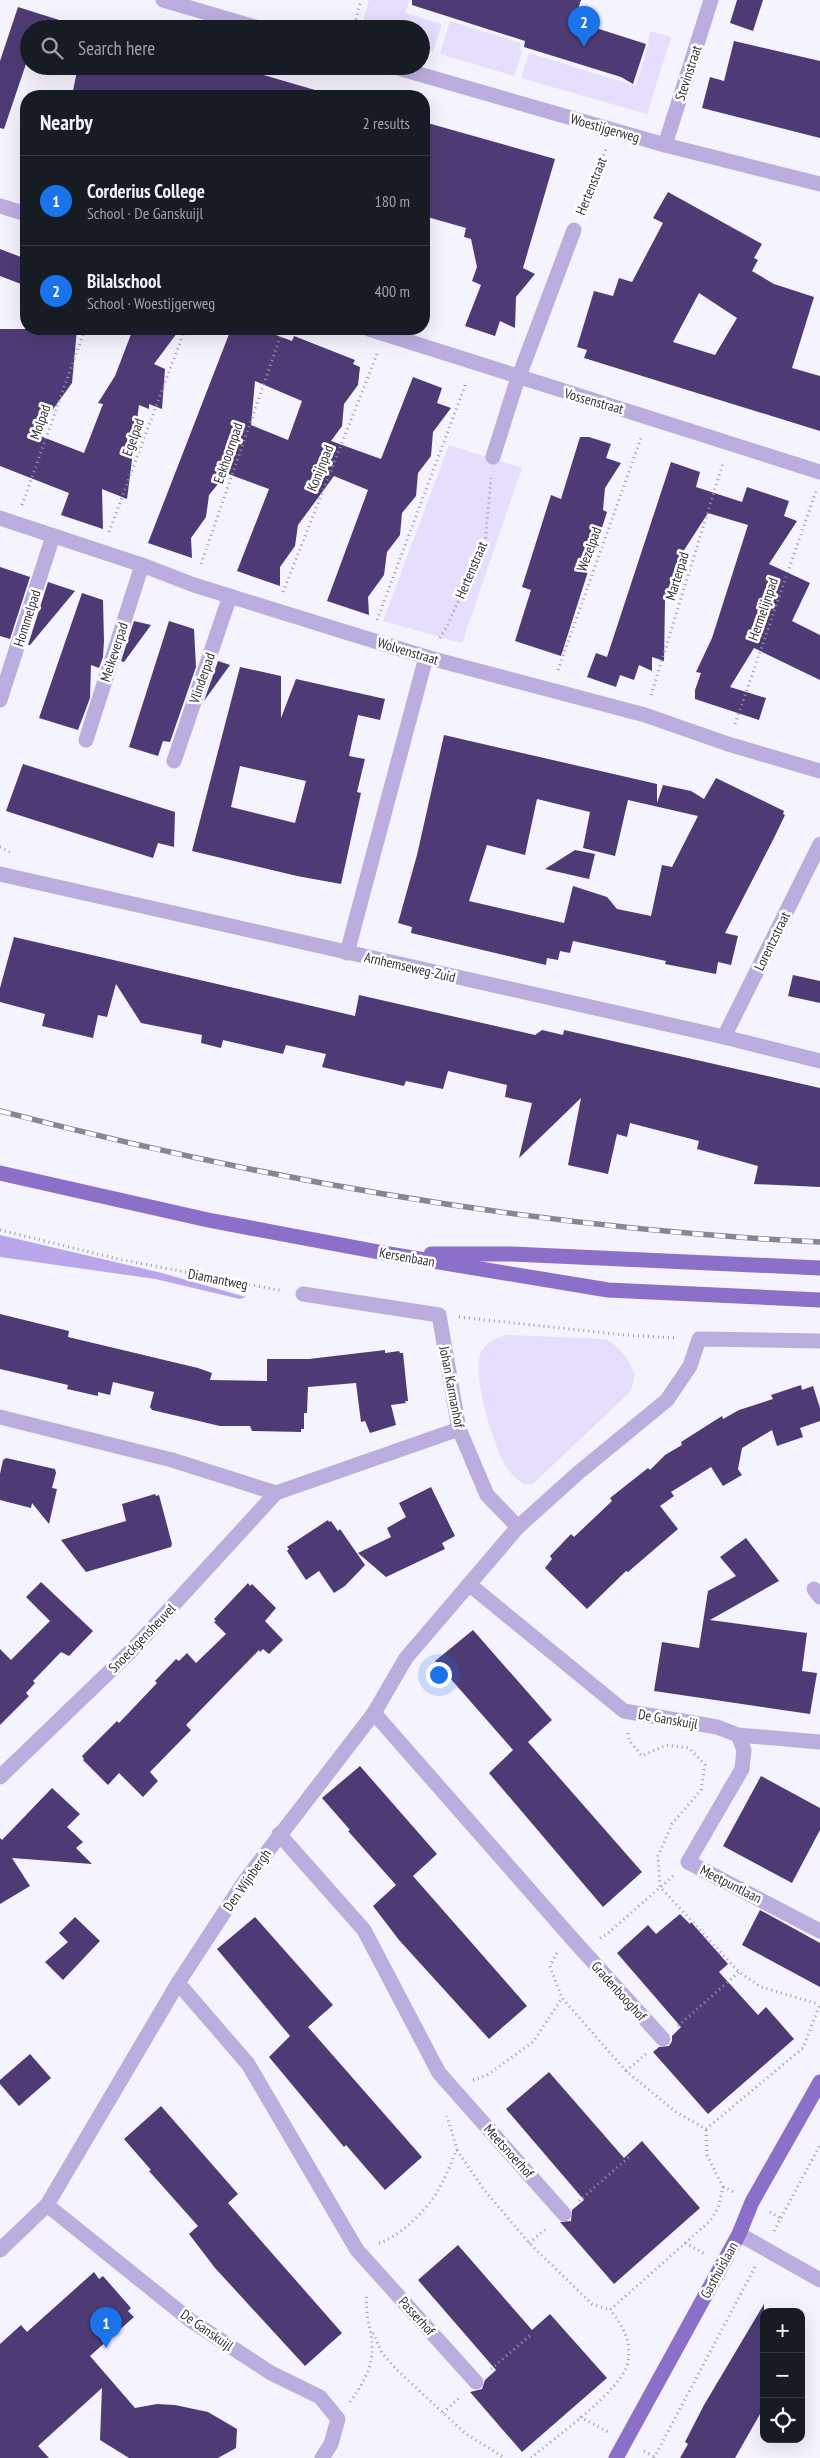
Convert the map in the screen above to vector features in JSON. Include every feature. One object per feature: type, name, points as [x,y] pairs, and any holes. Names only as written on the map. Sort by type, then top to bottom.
[{"type":"main road","name":"Kersenbaan","points":[[0,1173],[208,1220],[384,1254],[608,1290],[820,1300]]},
{"type":"main road","points":[[384,1254],[512,1254],[820,1268]]},
{"type":"main road","name":"Gasthuislaan","points":[[616,2458],[739,2234],[752,2202],[820,2082]]},
{"type":"street","points":[[163,0],[231,20]]},
{"type":"street","name":"Stevinstraat","points":[[665,145],[711,0]]},
{"type":"street","name":"Woestijgerweg","points":[[422,75],[665,145],[820,184]]},
{"type":"street","points":[[0,206],[20,212]]},
{"type":"street","name":"Hertenstraat","points":[[493,457],[519,378],[574,230]]},
{"type":"street","name":"Vossenstraat","points":[[388,335],[820,472]]},
{"type":"street","name":"Wolvenstraat","points":[[0,518],[142,565],[194,585],[426,657],[645,715],[728,744],[820,771]]},
{"type":"street","name":"Hommelpad","points":[[0,700],[53,536]]},
{"type":"street","name":"Meikeverpad","points":[[86,740],[142,565]]},
{"type":"street","name":"Vlinderpad","points":[[174,761],[230,596]]},
{"type":"street","points":[[347,953],[426,657]]},
{"type":"street","name":"Lorentzstraat","points":[[724,1037],[820,844]]},
{"type":"street","name":"Arnhemseweg-Zuid","points":[[0,874],[724,1037],[820,1062]]},
{"type":"street","points":[[303,1294],[439,1315]]},
{"type":"street","name":"Johan Karmanhof","points":[[439,1315],[459,1429],[488,1494],[518,1527]]},
{"type":"street","points":[[518,1527],[578,1473],[667,1400],[690,1366],[699,1339],[820,1341]]},
{"type":"street","points":[[0,1417],[172,1460],[276,1493]]},
{"type":"street","name":"Snoeckgensheuvel","points":[[0,1777],[132,1650],[276,1493],[459,1429]]},
{"type":"street","name":"Den Wijnbergh","points":[[0,2250],[47,2205],[178,1983],[244,1882],[279,1834],[374,1714],[406,1658],[518,1527]]},
{"type":"street","name":"De Ganskuijl","points":[[470,1585],[624,1711],[717,1727],[738,1735],[820,1742]]},
{"type":"street","points":[[374,1714],[575,1942]]},
{"type":"street","name":"Meetpuntlaan","points":[[738,1735],[744,1750],[742,1769],[688,1862],[820,1930]]},
{"type":"street","points":[[279,1834],[364,1930],[440,2073],[454,2089]]},
{"type":"street","name":"Gradenbooghof","points":[[575,1942],[663,2039]]},
{"type":"street","points":[[178,1983],[248,2064],[357,2250]]},
{"type":"street","name":"Meetsnoerhof","points":[[454,2089],[564,2214]]},
{"type":"street","name":"De Ganskuijl","points":[[47,2205],[190,2320],[271,2373],[320,2396],[338,2419]]},
{"type":"street","points":[[739,2234],[820,2280]]},
{"type":"street","name":"Passerhof","points":[[357,2250],[476,2382]]},
{"type":"street","points":[[322,2458],[331,2444],[338,2419]]},
{"type":"path","points":[[355,20],[361,0]]},
{"type":"path","name":"Hertenstraat","points":[[574,230],[614,131]]},
{"type":"path","name":"Molpad","points":[[16,523],[84,335]]},
{"type":"path","name":"Egelpad","points":[[101,553],[183,335]]},
{"type":"path","name":"Eekhoornpad","points":[[194,585],[282,335]]},
{"type":"path","name":"Konijnpad","points":[[275,610],[385,335]]},
{"type":"path","points":[[370,639],[474,363]]},
{"type":"path","name":"Wezelpad","points":[[551,690],[648,416]]},
{"type":"path","name":"Marterpad","points":[[645,715],[730,443]]},
{"type":"path","name":"Hertenstraat","points":[[426,657],[446,628],[485,544],[493,457]]},
{"type":"path","name":"Hermelijnpad","points":[[728,744],[817,491]]},
{"type":"path","name":"Diamantweg","points":[[0,1230],[118,1259],[303,1294]]},
{"type":"path","points":[[439,1315],[625,1335],[699,1339]]},
{"type":"path","points":[[688,1862],[606,1936],[592,1941],[575,1942],[558,1951],[550,1966],[562,1998],[626,2071],[676,2112],[706,2129]]},
{"type":"path","points":[[626,2071],[739,1972]]},
{"type":"path","points":[[531,2458],[616,2387],[628,2362],[627,2337],[621,2323],[610,2310],[592,2304],[529,2243],[482,2187],[457,2150],[440,2092],[454,2089],[487,2075],[533,2042],[562,1998]]},
{"type":"path","points":[[706,2129],[803,2048],[820,2004]]},
{"type":"path","points":[[610,2310],[710,2221],[718,2208],[723,2187],[707,2155],[706,2129]]},
{"type":"path","points":[[654,2458],[820,2145]]},
{"type":"path","points":[[357,2250],[385,2242],[408,2225],[437,2193],[457,2150]]},
{"type":"path","points":[[364,2284],[368,2319],[372,2333],[382,2353],[398,2371],[466,2434],[505,2458]]},
{"type":"path","points":[[338,2419],[367,2378],[372,2359],[372,2333]]},
{"type":"shaded area","points":[[369,0],[410,0],[405,13],[429,20],[363,20]]},
{"type":"shaded area","points":[[430,20],[442,24],[433,52],[430,51]]},
{"type":"shaded area","points":[[450,21],[521,43],[519,50],[522,52],[514,76],[440,54]]},
{"type":"shaded area","points":[[651,31],[671,37],[647,114],[521,78],[529,53],[636,86]]},
{"type":"shaded area","points":[[449,445],[522,468],[462,643],[383,621]]},
{"type":"shaded area","points":[[0,1235],[162,1273],[246,1297],[240,1299],[155,1279],[0,1257]]},
{"type":"shaded area","points":[[506,1335],[606,1339],[624,1354],[635,1375],[631,1391],[533,1484],[523,1484],[507,1468],[490,1428],[481,1393],[479,1362],[481,1352],[488,1343]]},
{"type":"building","points":[[412,0],[581,0],[574,21],[646,44],[633,84],[621,77],[524,47],[525,41],[412,5]]},
{"type":"building","points":[[737,0],[763,0],[753,31],[730,23]]},
{"type":"building","points":[[18,7],[59,20],[20,20],[20,75],[22,75],[4,129],[0,128],[0,61]]},
{"type":"building","points":[[734,41],[820,61],[820,138],[702,108],[710,77],[724,81]]},
{"type":"building","points":[[76,75],[264,75],[315,90],[73,90]]},
{"type":"building","points":[[430,124],[555,159],[523,268],[535,274],[516,297],[515,328],[500,321],[495,336],[465,326],[481,285],[472,281],[477,267],[471,239],[464,237],[466,228],[430,218]]},
{"type":"building","points":[[668,192],[762,244],[754,258],[758,260],[752,271],[774,284],[814,297],[792,368],[820,376],[820,431],[584,358],[587,350],[577,347],[594,291],[613,296],[619,278],[632,282],[663,223],[653,218]],"holes":[[[699,293],[737,318],[715,355],[673,342]]]},
{"type":"building","points":[[0,249],[20,257],[20,284],[0,276]]},
{"type":"building","points":[[0,329],[20,329],[20,335],[76,335],[72,383],[35,434],[84,453],[103,404],[98,403],[115,376],[131,335],[176,335],[154,364],[165,369],[162,409],[149,404],[149,409],[139,405],[127,499],[102,489],[103,529],[61,515],[69,493],[0,466]]},
{"type":"building","points":[[229,335],[276,335],[292,341],[294,336],[355,360],[353,364],[360,367],[358,385],[344,404],[342,426],[331,441],[381,459],[413,377],[442,388],[437,403],[451,408],[433,432],[431,456],[418,473],[416,496],[402,513],[400,535],[387,552],[384,575],[368,597],[369,615],[327,601],[368,490],[334,476],[298,525],[295,546],[280,567],[280,586],[237,571],[269,489],[223,472],[223,478],[209,495],[206,517],[191,538],[192,558],[148,543]],"holes":[[[255,381],[302,401],[288,440],[251,425]]]},
{"type":"building","points":[[580,437],[589,437],[611,444],[606,458],[621,463],[605,488],[603,510],[607,512],[561,656],[515,641],[531,590],[522,587],[551,495],[561,499]]},
{"type":"building","points":[[671,462],[700,472],[696,487],[742,502],[747,487],[789,501],[784,516],[797,521],[769,564],[810,583],[792,621],[820,635],[820,680],[754,648],[730,687],[766,698],[759,720],[695,699],[695,690],[701,673],[696,672],[712,638],[748,525],[708,513],[679,558],[678,580],[665,600],[664,661],[652,657],[652,671],[639,665],[634,680],[620,675],[616,687],[587,677],[596,653],[607,657]]},
{"type":"building","points":[[0,567],[30,577],[10,639],[0,636]]},
{"type":"building","points":[[48,582],[75,591],[30,645],[28,645]]},
{"type":"building","points":[[82,593],[103,600],[104,641],[103,657],[99,668],[91,665],[90,698],[78,730],[39,718]]},
{"type":"building","points":[[134,621],[151,625],[124,662],[121,661]]},
{"type":"building","points":[[169,621],[194,629],[196,667],[170,742],[163,741],[158,756],[129,747]]},
{"type":"building","points":[[218,661],[230,665],[204,701]]},
{"type":"building","points":[[240,667],[281,676],[281,718],[296,679],[385,699],[380,720],[358,715],[349,756],[365,759],[357,792],[361,793],[341,884],[297,876],[192,851]],"holes":[[[240,766],[306,781],[295,823],[231,807]]]},
{"type":"building","points":[[444,735],[657,784],[657,803],[663,785],[691,791],[704,799],[716,778],[784,811],[783,814],[785,815],[725,933],[738,936],[731,965],[718,962],[716,974],[665,964],[666,961],[573,941],[570,953],[560,951],[558,960],[547,958],[546,965],[411,933],[412,927],[398,923],[417,855]],"holes":[[[537,799],[590,812],[583,848],[615,856],[628,800],[698,816],[672,867],[662,865],[651,916],[617,909],[607,897],[573,886],[564,923],[469,901],[487,845],[525,855]]]},
{"type":"building","points":[[23,764],[175,812],[174,847],[158,843],[153,858],[6,811]]},
{"type":"building","points":[[575,850],[595,854],[589,879],[545,869]]},
{"type":"building","points":[[14,937],[355,1016],[359,995],[535,1035],[542,1030],[563,1035],[564,1030],[820,1088],[820,1187],[754,1184],[758,1166],[697,1149],[699,1141],[630,1123],[627,1137],[617,1134],[608,1174],[568,1165],[581,1098],[519,1158],[532,1103],[505,1097],[507,1085],[448,1071],[443,1089],[406,1081],[404,1086],[322,1067],[326,1054],[286,1045],[283,1054],[223,1040],[221,1048],[201,1043],[202,1035],[141,1023],[116,984],[107,1017],[98,1015],[93,1038],[42,1026],[45,1014],[0,1002],[0,988]]},
{"type":"building","points":[[793,975],[820,981],[820,1003],[788,996]]},
{"type":"building","points":[[0,1314],[69,1331],[68,1337],[198,1368],[212,1373],[210,1380],[267,1381],[267,1359],[309,1359],[385,1350],[385,1353],[399,1351],[403,1353],[408,1401],[391,1405],[396,1425],[370,1433],[365,1421],[361,1422],[356,1383],[308,1387],[307,1413],[304,1413],[304,1429],[301,1429],[301,1432],[252,1431],[250,1426],[220,1426],[152,1410],[150,1407],[154,1392],[113,1382],[110,1395],[98,1392],[98,1396],[67,1389],[68,1385],[0,1369]]},
{"type":"building","points":[[801,1385],[802,1390],[813,1386],[820,1408],[820,1421],[800,1428],[803,1437],[777,1446],[772,1430],[742,1448],[738,1469],[742,1475],[723,1486],[711,1467],[671,1492],[674,1496],[660,1506],[678,1529],[628,1572],[626,1571],[587,1609],[545,1568],[552,1559],[550,1556],[571,1534],[574,1537],[612,1501],[610,1498],[648,1468],[650,1470],[665,1455],[682,1445],[681,1442],[722,1416],[723,1419],[739,1410],[773,1399],[771,1395]]},
{"type":"building","points":[[6,1458],[55,1469],[56,1473],[52,1488],[57,1489],[49,1524],[32,1503],[31,1508],[0,1500],[0,1474],[3,1460]]},
{"type":"building","points":[[431,1487],[455,1536],[442,1543],[445,1549],[386,1577],[358,1553],[391,1537],[387,1528],[406,1517],[399,1503]]},
{"type":"building","points":[[155,1494],[156,1496],[159,1495],[172,1544],[171,1547],[86,1572],[61,1540],[126,1521],[122,1504]]},
{"type":"building","points":[[328,1520],[329,1522],[331,1521],[338,1531],[340,1529],[365,1565],[345,1586],[334,1593],[319,1571],[306,1580],[287,1551],[289,1549],[287,1547]]},
{"type":"building","points":[[746,1538],[779,1581],[710,1620],[807,1633],[802,1671],[817,1673],[810,1714],[654,1691],[662,1642],[699,1648],[708,1591],[736,1576],[720,1557]]},
{"type":"building","points":[[41,1582],[93,1631],[69,1656],[61,1652],[33,1681],[35,1683],[26,1693],[29,1696],[0,1725],[0,1649],[11,1660],[50,1621],[26,1597]]},
{"type":"building","points":[[248,1583],[250,1586],[252,1584],[276,1608],[265,1621],[283,1640],[269,1654],[263,1649],[260,1652],[259,1650],[186,1725],[191,1730],[150,1772],[158,1781],[143,1797],[119,1773],[108,1785],[83,1760],[82,1756],[117,1721],[119,1723],[157,1683],[155,1681],[176,1659],[179,1661],[187,1653],[196,1663],[226,1634],[214,1622],[216,1621],[214,1619]]},
{"type":"building","points":[[473,1630],[552,1720],[528,1742],[642,1872],[603,1907],[489,1773],[513,1750],[435,1661]]},
{"type":"building","points":[[360,1766],[437,1854],[413,1876],[527,2006],[489,2039],[399,1940],[373,1906],[396,1885],[348,1831],[350,1830],[322,1798]]},
{"type":"building","points":[[761,1776],[820,1808],[820,1830],[792,1883],[723,1846]]},
{"type":"building","points":[[52,1788],[80,1814],[67,1827],[83,1842],[76,1848],[92,1864],[12,1858],[30,1886],[0,1904],[0,1838],[2,1840]]},
{"type":"building","points":[[760,1910],[820,1943],[820,1987],[742,1945]]},
{"type":"building","points":[[680,1914],[690,1924],[691,1922],[728,1964],[719,1972],[758,2015],[766,2007],[794,2039],[708,2114],[653,2052],[659,2047],[669,2046],[672,2036],[681,2027],[617,1953],[648,1925],[656,1934]]},
{"type":"building","points":[[75,1917],[100,1941],[63,1980],[45,1962],[68,1942],[59,1933]]},
{"type":"building","points":[[255,1917],[333,2005],[308,2027],[422,2157],[385,2190],[346,2145],[344,2147],[269,2057],[290,2036],[217,1949]]},
{"type":"building","points":[[30,2054],[51,2078],[19,2106],[0,2084],[0,2080]]},
{"type":"building","points":[[549,2072],[624,2158],[642,2141],[700,2208],[614,2284],[560,2222],[571,2221],[572,2210],[584,2200],[506,2109]]},
{"type":"building","points":[[161,2106],[238,2194],[228,2203],[342,2333],[305,2366],[215,2268],[189,2234],[198,2226],[149,2171],[151,2170],[124,2139]]},
{"type":"building","points":[[458,2245],[532,2330],[550,2314],[607,2378],[522,2452],[470,2392],[482,2389],[485,2380],[496,2370],[418,2280]]},
{"type":"building","points":[[94,2272],[99,2279],[103,2276],[131,2308],[128,2311],[134,2317],[90,2356],[135,2408],[157,2404],[175,2405],[208,2412],[237,2429],[236,2448],[218,2458],[129,2458],[100,2440],[102,2388],[38,2446],[49,2458],[0,2458],[0,2344],[21,2325],[27,2332]]},
{"type":"building","points":[[760,2311],[760,2414],[735,2458],[680,2458],[688,2444],[685,2442],[704,2405]]},
{"type":"railway","points":[[0,1111],[202,1159],[304,1180],[407,1198],[613,1226],[716,1236],[820,1242]]},
{"type":"place","name":"Bilalschool","points":[[584,47]]},
{"type":"place","name":"Corderius College","points":[[106,2348]]}]
